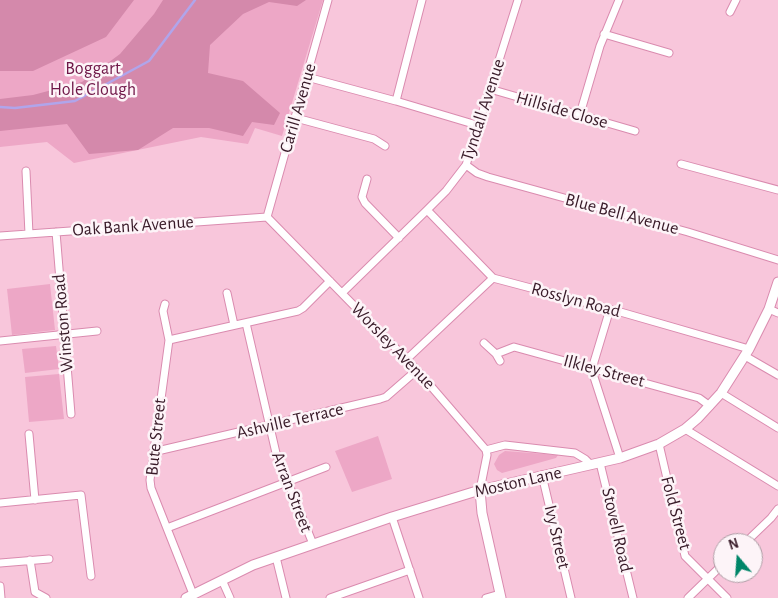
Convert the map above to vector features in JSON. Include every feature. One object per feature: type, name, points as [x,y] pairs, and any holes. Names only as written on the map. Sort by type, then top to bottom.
[{"type":"street","name":"Carill Avenue","points":[[267,216],[328,0]]},
{"type":"street","points":[[396,100],[422,0]]},
{"type":"street","name":"Tyndall Avenue","points":[[342,293],[446,191],[466,165],[480,126],[518,0]]},
{"type":"street","points":[[580,114],[604,34],[619,0]]},
{"type":"street","points":[[730,12],[736,0]]},
{"type":"street","points":[[604,34],[669,53]]},
{"type":"street","points":[[307,77],[396,100],[480,126]]},
{"type":"street","name":"Hillside Close","points":[[490,89],[635,131]]},
{"type":"street","points":[[296,118],[374,139],[385,146]]},
{"type":"street","points":[[681,164],[778,190]]},
{"type":"street","name":"Blue Bell Avenue","points":[[466,165],[477,173],[488,177],[688,232],[778,260]]},
{"type":"street","points":[[26,171],[29,234]]},
{"type":"street","points":[[367,179],[362,197],[398,238]]},
{"type":"street","points":[[407,359],[493,278],[427,210]]},
{"type":"street","name":"Oak Bank Avenue","points":[[0,236],[267,216]]},
{"type":"street","name":"Worsley Avenue","points":[[267,216],[407,359],[486,450]]},
{"type":"street","name":"Winston Road","points":[[56,232],[71,414]]},
{"type":"street","name":"Rosslyn Road","points":[[493,278],[610,309],[747,352],[778,374]]},
{"type":"street","points":[[169,340],[298,311],[330,281]]},
{"type":"street","name":"Moston Lane","points":[[190,596],[276,557],[392,517],[480,490],[620,458],[659,444],[684,429],[710,406],[721,393],[774,311],[778,282]]},
{"type":"street","points":[[226,293],[234,326]]},
{"type":"street","name":"Bute Street","points":[[165,304],[163,311],[169,340],[150,480],[151,488],[190,596]]},
{"type":"street","points":[[610,309],[593,374],[620,458]]},
{"type":"street","name":"Arran Street","points":[[246,323],[276,453],[313,544]]},
{"type":"street","points":[[0,341],[97,330]]},
{"type":"street","points":[[484,343],[496,354],[500,362]]},
{"type":"street","name":"Ilkley Street","points":[[496,354],[514,347],[699,398],[710,406]]},
{"type":"street","name":"Ashville Terrace","points":[[153,452],[380,399],[386,397],[417,370]]},
{"type":"street","points":[[721,393],[778,428]]},
{"type":"street","points":[[684,429],[778,486]]},
{"type":"street","points":[[30,434],[35,500]]},
{"type":"street","name":"Fold Street","points":[[659,444],[685,556],[727,598]]},
{"type":"street","points":[[486,598],[501,596],[481,509],[480,490],[487,455],[486,450],[505,446],[557,450],[578,454],[596,464]]},
{"type":"street","points":[[577,468],[578,454]]},
{"type":"street","name":"Stovell Road","points":[[596,464],[632,598]]},
{"type":"street","points":[[167,528],[326,467]]},
{"type":"street","name":"Ivy Street","points":[[542,475],[571,598]]},
{"type":"street","points":[[0,503],[82,495],[91,576]]},
{"type":"street","points":[[756,533],[772,518],[778,509]]},
{"type":"street","points":[[392,517],[419,598]]},
{"type":"street","points":[[276,557],[286,598]]},
{"type":"street","points":[[0,563],[49,559]]},
{"type":"street","points":[[30,560],[34,592],[46,598]]},
{"type":"street","points":[[330,598],[410,570]]},
{"type":"street","points":[[688,598],[713,573]]},
{"type":"street","points":[[222,580],[230,598]]},
{"type":"street","points":[[0,586],[1,598]]},
{"type":"green space","name":"Boggart Hole Clough","points":[[0,0],[323,0],[282,136],[255,128],[248,144],[201,137],[74,163],[47,142],[0,147]]},
{"type":"green space","points":[[0,0],[134,0],[106,37],[33,71],[0,71]]},
{"type":"green space","points":[[163,0],[306,0],[297,6],[269,2],[243,14],[210,45],[208,73],[243,81],[280,113],[274,125],[252,122],[243,136],[209,128],[173,128],[138,150],[89,154],[67,124],[0,131],[0,99],[33,95],[82,82],[120,54],[154,14]]},
{"type":"green space","points":[[50,284],[55,330],[12,335],[7,289]]},
{"type":"green space","points":[[56,346],[59,369],[25,373],[22,349]]},
{"type":"green space","points":[[59,374],[64,419],[29,422],[25,377]]},
{"type":"green space","points":[[378,436],[392,479],[352,492],[335,451]]},
{"type":"green space","points":[[505,451],[558,455],[556,458],[502,473],[497,470],[494,464],[499,455]]},
{"type":"waterway","points":[[0,107],[15,108],[75,101],[149,61],[195,0]]}]
